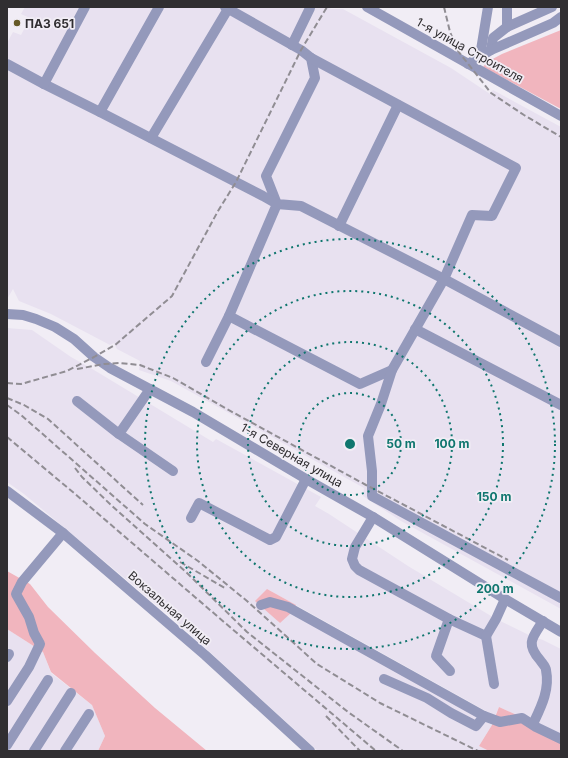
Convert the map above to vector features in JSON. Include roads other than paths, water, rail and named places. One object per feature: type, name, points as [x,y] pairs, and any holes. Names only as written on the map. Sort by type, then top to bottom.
[{"type":"street","points":[[44,84],[85,7]]},
{"type":"street","points":[[100,112],[159,7]]},
{"type":"street","name":"1-я улица Строителя","points":[[367,7],[561,116]]},
{"type":"street","points":[[480,56],[488,7]]},
{"type":"street","points":[[507,27],[508,7]]},
{"type":"street","points":[[491,50],[493,38],[507,27],[552,7]]},
{"type":"street","points":[[151,138],[226,8],[301,50],[311,58],[516,168],[492,216],[472,215],[444,279],[392,370],[381,404],[368,436],[372,471],[372,496],[561,598]]},
{"type":"street","points":[[292,45],[310,8]]},
{"type":"street","points":[[468,64],[491,50],[553,23],[561,17]]},
{"type":"street","points":[[206,362],[229,316],[276,204],[266,176],[315,78],[311,58]]},
{"type":"street","points":[[7,64],[276,204],[301,206],[444,279],[561,342]]},
{"type":"street","points":[[339,226],[398,105]]},
{"type":"street","name":"1-я Северная улица","points":[[7,314],[36,318],[55,327],[104,364],[130,379],[150,388],[373,517],[561,632]]},
{"type":"street","points":[[229,316],[360,384],[392,370]]},
{"type":"street","points":[[415,329],[561,405]]},
{"type":"street","points":[[119,434],[150,388]]},
{"type":"street","points":[[77,401],[119,434],[172,471]]},
{"type":"street","points":[[191,518],[199,503],[270,540],[276,537],[306,479]]},
{"type":"street","name":"Вокзальная улица","points":[[7,490],[63,534],[205,655],[310,751]]},
{"type":"street","points":[[373,517],[355,547],[352,559],[355,566],[359,570],[449,619],[486,636]]},
{"type":"street","points":[[7,701],[29,667],[40,644],[34,633],[29,617],[16,594],[22,582],[63,534]]},
{"type":"street","points":[[494,684],[486,636],[505,599]]},
{"type":"street","points":[[261,605],[270,602],[288,607],[484,716],[500,722],[522,718],[561,738]]},
{"type":"street","points":[[449,619],[436,656],[450,671]]},
{"type":"street","points":[[533,724],[543,703],[547,685],[546,668],[536,656],[532,645],[533,637],[543,621]]},
{"type":"street","points":[[384,679],[427,698],[476,726],[484,716]]},
{"type":"street","points":[[7,746],[48,680]]},
{"type":"street","points":[[34,751],[70,693]]},
{"type":"street","points":[[65,751],[89,714]]},
{"type":"railway","points":[[7,383],[21,384],[67,371],[94,357],[115,345],[172,296],[218,211],[236,182],[301,50],[327,7]]},
{"type":"railway","points":[[444,7],[450,32],[458,51],[491,93],[561,137]]},
{"type":"railway","points":[[77,369],[104,364],[120,363],[140,365],[173,378],[366,485],[508,560]]},
{"type":"railway","points":[[7,398],[24,405],[48,419],[143,505]]},
{"type":"railway","points":[[7,405],[21,415],[145,524],[198,561],[247,601],[317,664],[380,703],[478,751]]},
{"type":"railway","points":[[7,437],[376,751]]},
{"type":"railway","points":[[75,468],[82,477],[112,506],[186,572],[247,632],[348,712],[403,751]]},
{"type":"railway","points":[[180,562],[225,588]]},
{"type":"railway","points":[[326,716],[360,751]]},
{"type":"place","name":"ПАЗ 651","points":[[17,23]]}]
